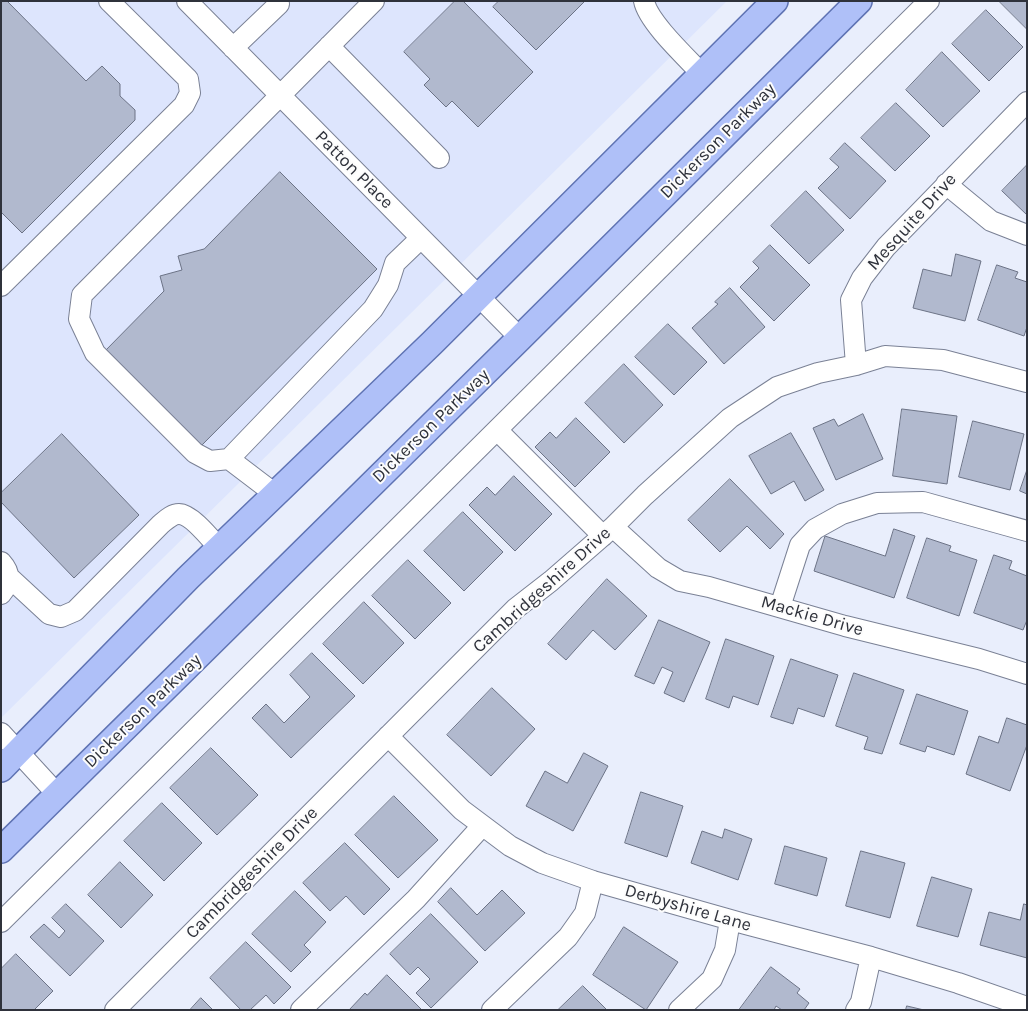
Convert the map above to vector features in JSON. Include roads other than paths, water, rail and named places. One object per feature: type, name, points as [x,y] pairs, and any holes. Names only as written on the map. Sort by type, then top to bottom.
[{"type":"main road","points":[[1,769],[188,578],[478,296],[776,1]]},
{"type":"main road","name":"Dickerson Parkway","points":[[1,850],[859,1]]},
{"type":"street","points":[[1,286],[184,105],[190,93],[188,79],[108,1]]},
{"type":"street","name":"Patton Place","points":[[187,1],[520,338]]},
{"type":"street","points":[[374,1],[82,296],[79,318],[95,354],[195,453],[210,461],[229,459],[373,309],[388,285],[395,264],[421,238]]},
{"type":"street","points":[[644,1],[645,7],[654,21],[702,74]]},
{"type":"street","points":[[1,922],[930,1]]},
{"type":"street","points":[[233,48],[283,2]]},
{"type":"street","points":[[329,46],[439,158]]},
{"type":"street","name":"Mesquite Drive","points":[[856,365],[851,300],[862,278],[886,246],[1027,102]]},
{"type":"street","points":[[946,184],[991,221],[1027,235]]},
{"type":"street","name":"Cambridgeshire Drive","points":[[115,1010],[515,609],[608,532],[645,495],[730,418],[776,387],[818,373],[856,365],[885,356],[943,360],[1027,382]]},
{"type":"street","name":"Mackie Drive","points":[[498,431],[608,532],[658,568],[680,581],[709,587],[845,626],[979,658],[1027,674]]},
{"type":"street","points":[[229,459],[274,494]]},
{"type":"street","points":[[780,607],[800,545],[815,529],[842,514],[877,503],[923,502],[1027,531]]},
{"type":"street","points":[[4,577],[49,614],[61,617],[75,611],[161,524],[175,515],[181,514],[191,519],[219,548]]},
{"type":"street","points":[[1,733],[57,794]]},
{"type":"street","name":"Derbyshire Lane","points":[[388,736],[462,810],[510,846],[542,863],[593,882],[871,957],[958,983],[1000,1004],[1027,1007]]},
{"type":"street","points":[[301,1010],[416,899],[482,826]]},
{"type":"street","points":[[492,1010],[568,937],[585,913],[593,882]]},
{"type":"street","points":[[679,1010],[712,979],[725,950],[730,920]]},
{"type":"street","points":[[856,1010],[861,1002],[871,957]]}]
